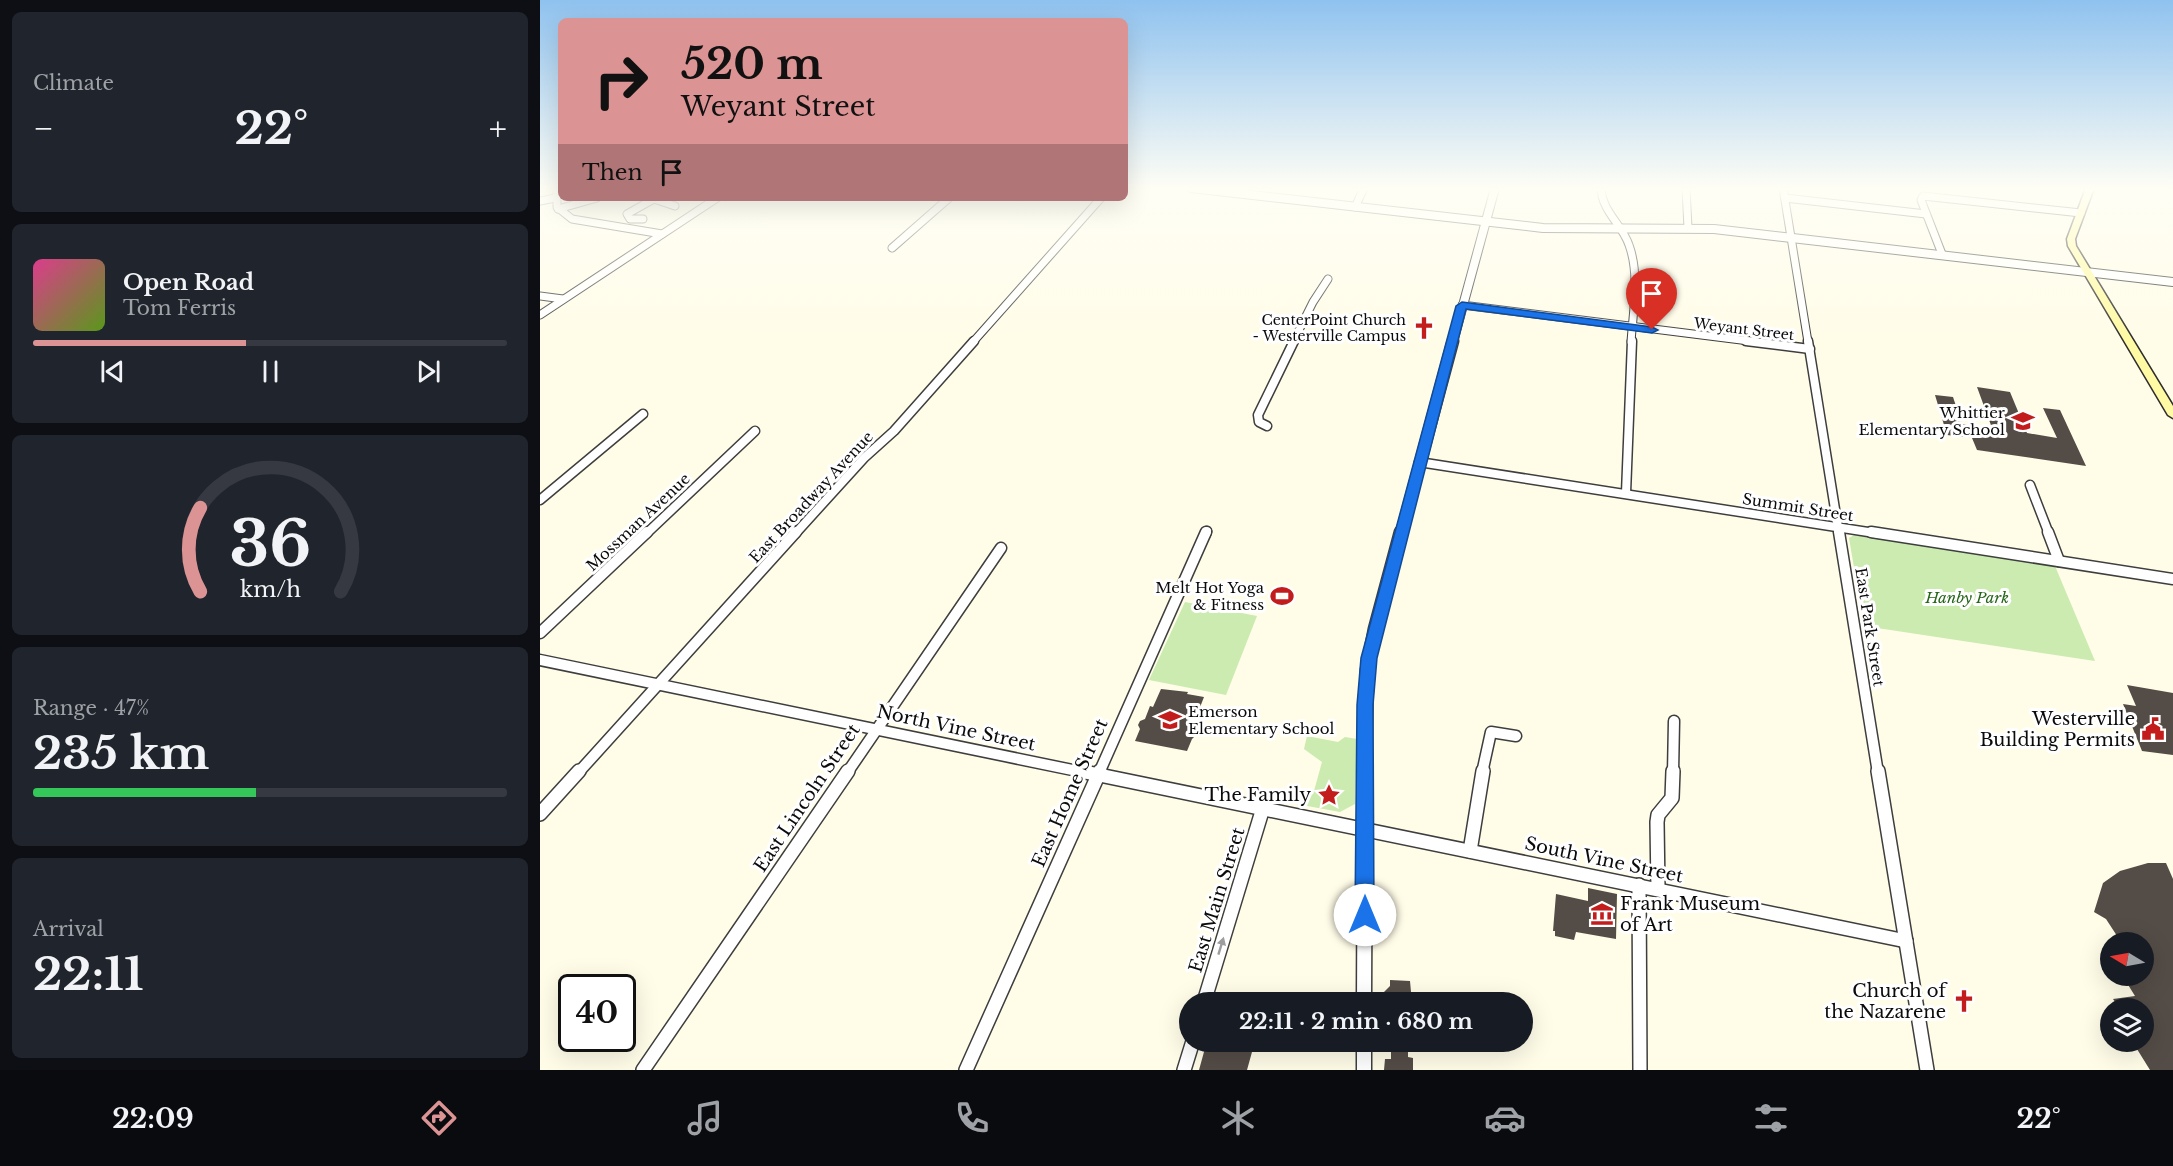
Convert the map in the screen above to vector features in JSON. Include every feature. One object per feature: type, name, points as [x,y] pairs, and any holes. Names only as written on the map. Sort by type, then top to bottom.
[{"type":"main road","points":[[2071,238],[2072,246],[2173,415]]},
{"type":"street","points":[[540,315],[656,238]]},
{"type":"street","points":[[892,248],[903,238]]},
{"type":"street","name":"East Broadway Avenue","points":[[540,814],[864,458],[894,431],[1066,238]]},
{"type":"street","points":[[1364,992],[1367,670],[1419,462],[1481,238]]},
{"type":"street","points":[[1626,238],[1632,251],[1634,272],[1634,328],[1626,494]]},
{"type":"street","name":"East Park Street","points":[[1791,238],[1927,1070]]},
{"type":"street","points":[[1799,238],[2173,282]]},
{"type":"street","points":[[1935,238],[1942,255]]},
{"type":"street","points":[[1267,426],[1259,422],[1258,415],[1313,302],[1328,279]]},
{"type":"street","points":[[540,296],[563,299]]},
{"type":"street","name":"Weyant Street","points":[[1462,306],[1810,349]]},
{"type":"street","points":[[540,500],[643,414]]},
{"type":"street","name":"Mossman Avenue","points":[[540,633],[755,431]]},
{"type":"street","name":"Summit Street","points":[[1419,462],[2173,579]]},
{"type":"street","points":[[2030,485],[2059,561]]},
{"type":"street","name":"East Home Street","points":[[966,1070],[1207,531]]},
{"type":"street","name":"East Lincoln Street","points":[[643,1070],[1001,548]]},
{"type":"street","name":"North Vine Street","points":[[540,660],[1365,829]]},
{"type":"street","points":[[1658,889],[1657,822],[1658,815],[1672,798],[1674,721]]},
{"type":"street","points":[[1470,850],[1478,792],[1491,732],[1516,736]]},
{"type":"street","name":"East Main Street","points":[[1207,992],[1263,808]]},
{"type":"street","name":"South Vine Street","points":[[1365,829],[1906,941]]},
{"type":"street","points":[[1639,885],[1641,1070]]},
{"type":"street","points":[[1184,1070],[1189,1052]]},
{"type":"street","points":[[1364,1052],[1364,1070]]},
{"type":"green space","name":"Hanby Park","points":[[1854,535],[2055,566],[2095,661],[1864,626],[1849,538]]},
{"type":"green space","points":[[1185,602],[1257,616],[1226,695],[1149,680]]},
{"type":"green space","points":[[1307,736],[1338,742],[1345,737],[1357,739],[1355,804],[1340,812],[1291,803],[1292,793],[1314,791],[1322,762],[1304,749]]},
{"type":"building","name":"Whittier Elementary School","points":[[1977,387],[2010,392],[2027,433],[2057,438],[2043,408],[2060,410],[2086,466],[1977,450],[1972,438],[1947,435],[1935,395],[1953,397],[1962,424],[1992,428]]},
{"type":"building","name":"Westerville Building Permits","points":[[2127,685],[2173,693],[2173,755],[2142,751],[2123,704],[2136,706]]},
{"type":"building","name":"Emerson Elementary School","points":[[1161,689],[1188,692],[1187,694],[1204,697],[1197,715],[1201,716],[1196,727],[1199,732],[1192,739],[1187,751],[1135,741],[1140,729],[1138,725],[1140,721],[1145,719],[1150,706],[1153,707]]},
{"type":"building","points":[[2148,863],[2166,863],[2173,879],[2173,1070],[2150,1070],[2139,1052],[2154,1052],[2154,998],[2120,998],[2135,996],[2129,986],[2154,986],[2154,932],[2114,932],[2106,919],[2094,912],[2103,883],[2120,871]]},
{"type":"building","points":[[1588,888],[1617,894],[1616,939],[1576,932],[1574,940],[1555,936],[1555,931],[1553,931],[1556,894],[1588,901]]},
{"type":"building","points":[[1390,980],[1410,981],[1411,992],[1384,992],[1390,986]]},
{"type":"building","points":[[1204,1052],[1252,1052],[1247,1070],[1199,1070]]},
{"type":"building","points":[[1391,1052],[1408,1052],[1408,1057],[1413,1058],[1413,1070],[1384,1070],[1385,1059],[1391,1059]]},
{"type":"place","name":"CenterPoint Church - Westerville Campus","points":[[1424,328]]},
{"type":"place","name":"Whittier Elementary School","points":[[2023,421]]},
{"type":"place","name":"Melt Hot Yoga & Fitness","points":[[1282,596]]},
{"type":"place","name":"Emerson Elementary School","points":[[1170,720]]},
{"type":"place","name":"Westerville Building Permits","points":[[2153,729]]},
{"type":"place","name":"The Family","points":[[1329,795]]},
{"type":"place","name":"Frank Museum of Art","points":[[1602,914]]},
{"type":"place","name":"Church of the Nazarene","points":[[1964,1001]]},
{"type":"route","points":[[1365,915],[1367,670],[1396,549],[1462,306],[1652,330]]}]
